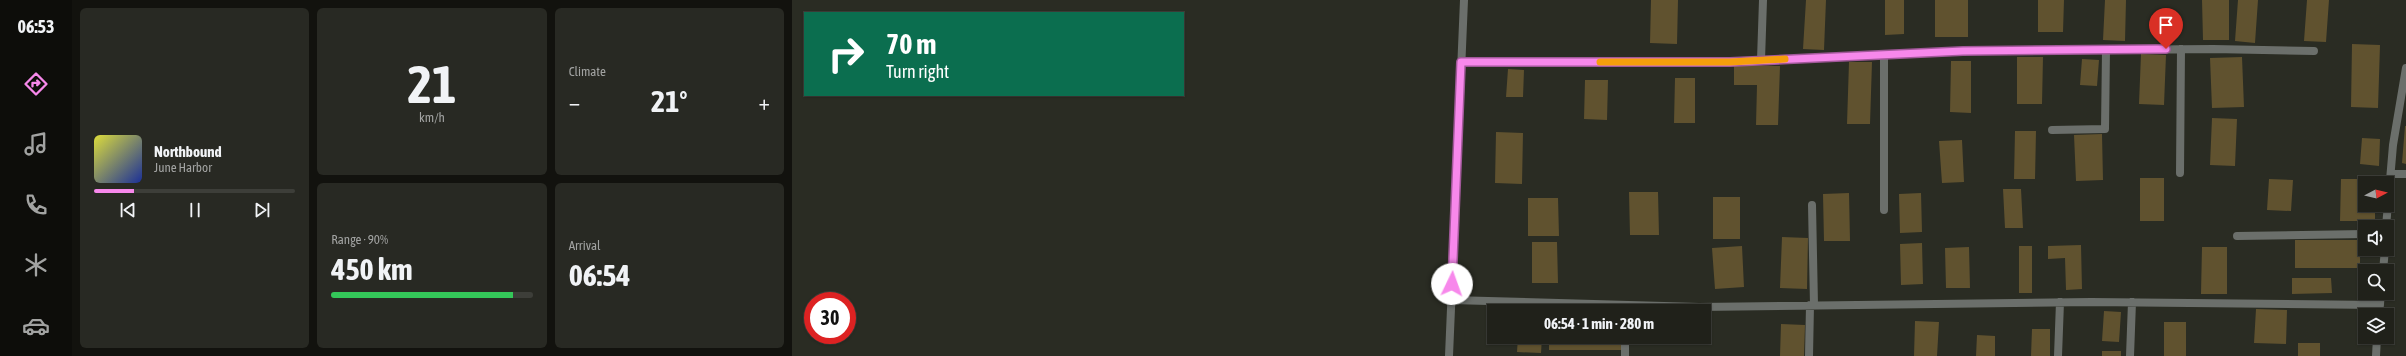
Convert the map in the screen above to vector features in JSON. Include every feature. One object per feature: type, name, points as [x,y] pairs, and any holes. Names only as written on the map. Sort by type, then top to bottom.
[{"type":"street","points":[[1449,356],[1464,0]]},
{"type":"street","points":[[1761,60],[1763,0]]},
{"type":"street","points":[[1461,62],[1761,60],[1963,51],[2181,49],[2314,51]]},
{"type":"street","points":[[2180,173],[2181,49]]},
{"type":"street","points":[[2052,130],[2105,129],[2106,50]]},
{"type":"street","points":[[1884,54],[1884,210]]},
{"type":"street","points":[[2387,220],[2390,174],[2403,101],[2406,68]]},
{"type":"street","points":[[2390,174],[2406,174]]},
{"type":"street","points":[[1809,356],[1812,305],[1812,205]]},
{"type":"street","points":[[2237,236],[2358,234]]},
{"type":"street","points":[[1451,300],[1538,304]]},
{"type":"street","points":[[2380,300],[2380,308]]},
{"type":"street","points":[[2058,356],[2060,302]]},
{"type":"street","points":[[1711,307],[2060,302],[2380,305]]},
{"type":"street","points":[[2130,356],[2132,302]]},
{"type":"street","points":[[1625,344],[1625,356]]},
{"type":"street","points":[[2376,356],[2377,344]]},
{"type":"building","points":[[1651,0],[1678,0],[1677,44],[1650,43]]},
{"type":"building","points":[[1806,0],[1826,0],[1824,50],[1803,49]]},
{"type":"building","points":[[1885,0],[1904,0],[1904,34],[1885,35]]},
{"type":"building","points":[[1935,0],[1968,0],[1968,37],[1935,37]]},
{"type":"building","points":[[2038,0],[2064,0],[2063,32],[2038,32]]},
{"type":"building","points":[[2105,0],[2126,0],[2125,41],[2103,40]]},
{"type":"building","points":[[2202,0],[2229,0],[2229,40],[2203,40]]},
{"type":"building","points":[[2238,0],[2258,0],[2255,43],[2235,41]]},
{"type":"building","points":[[2307,0],[2329,0],[2326,42],[2304,41]]},
{"type":"building","points":[[2352,44],[2380,45],[2378,108],[2351,107]]},
{"type":"building","points":[[2141,54],[2166,55],[2164,105],[2139,104]]},
{"type":"building","points":[[2017,57],[2043,57],[2042,104],[2017,104]]},
{"type":"building","points":[[2242,57],[2244,107],[2212,108],[2210,58]]},
{"type":"building","points":[[2082,59],[2099,60],[2097,86],[2080,85]]},
{"type":"building","points":[[1951,61],[1971,61],[1971,113],[1950,112]]},
{"type":"building","points":[[1849,62],[1872,62],[1870,124],[1847,124]]},
{"type":"building","points":[[1734,65],[1780,66],[1778,125],[1756,125],[1757,85],[1734,85]]},
{"type":"building","points":[[1508,69],[1524,70],[1523,97],[1506,97]]},
{"type":"building","points":[[1675,78],[1695,78],[1695,123],[1674,123]]},
{"type":"building","points":[[1585,80],[1608,80],[1607,120],[1584,119]]},
{"type":"building","points":[[2212,118],[2237,119],[2235,166],[2210,165]]},
{"type":"building","points":[[2406,126],[2406,164],[2402,163]]},
{"type":"building","points":[[2015,131],[2036,131],[2035,179],[2014,179]]},
{"type":"building","points":[[1496,132],[1523,133],[1522,184],[1495,183]]},
{"type":"building","points":[[2102,134],[2103,180],[2076,181],[2074,135]]},
{"type":"building","points":[[2362,138],[2380,139],[2379,166],[2360,164]]},
{"type":"building","points":[[1962,140],[1964,182],[1942,183],[1939,141]]},
{"type":"building","points":[[2140,178],[2164,178],[2164,221],[2140,221]]},
{"type":"building","points":[[2269,179],[2293,180],[2291,211],[2267,210]]},
{"type":"building","points":[[2341,179],[2358,179],[2358,212],[2375,212],[2375,220],[2340,221]]},
{"type":"building","points":[[2003,189],[2021,189],[2023,228],[2005,228]]},
{"type":"building","points":[[1629,192],[1658,192],[1659,235],[1630,235]]},
{"type":"building","points":[[1849,193],[1850,241],[1824,241],[1823,194]]},
{"type":"building","points":[[1921,193],[1922,232],[1900,233],[1899,194]]},
{"type":"building","points":[[1713,197],[1740,197],[1740,239],[1713,239]]},
{"type":"building","points":[[1528,198],[1558,198],[1559,236],[1528,236]]},
{"type":"building","points":[[1782,237],[1808,238],[1807,289],[1780,288]]},
{"type":"building","points":[[2295,240],[2358,240],[2358,256],[2360,256],[2360,264],[2358,264],[2358,268],[2295,268]]},
{"type":"building","points":[[1532,242],[1557,242],[1558,283],[1532,283]]},
{"type":"building","points":[[1922,243],[1923,284],[1901,285],[1900,244]]},
{"type":"building","points":[[2081,245],[2082,289],[2066,290],[2065,258],[2048,259],[2048,246]]},
{"type":"building","points":[[1742,246],[1744,287],[1715,289],[1712,248]]},
{"type":"building","points":[[2019,246],[2032,246],[2032,293],[2019,293]]},
{"type":"building","points":[[1969,247],[1970,288],[1946,288],[1945,248]]},
{"type":"building","points":[[2202,247],[2227,247],[2227,294],[2201,294]]},
{"type":"building","points":[[2292,278],[2331,278],[2332,293],[2292,294]]},
{"type":"building","points":[[2256,309],[2287,310],[2286,344],[2254,343]]},
{"type":"building","points":[[2104,311],[2121,312],[2119,342],[2102,341]]},
{"type":"building","points":[[1915,321],[1939,322],[1937,356],[1914,356]]},
{"type":"building","points":[[2164,322],[2186,322],[2186,356],[2164,356]]},
{"type":"building","points":[[1781,324],[1805,325],[1804,356],[1780,356]]},
{"type":"building","points":[[2032,329],[2050,329],[2050,356],[2031,356]]},
{"type":"building","points":[[1977,335],[1995,336],[1995,356],[1976,356]]},
{"type":"building","points":[[2298,343],[2320,343],[2320,356],[2298,356]]},
{"type":"building","points":[[1518,344],[1542,344],[1541,353],[1517,352]]},
{"type":"building","points":[[1549,344],[1622,344],[1622,350],[1549,350]]},
{"type":"building","points":[[2102,351],[2121,351],[2121,356],[2102,356]]},
{"type":"slow traffic","points":[[1600,62],[1730,62],[1785,59]]},
{"type":"route","points":[[1452,284],[1461,62],[1730,62],[1963,51],[2166,49]]}]
